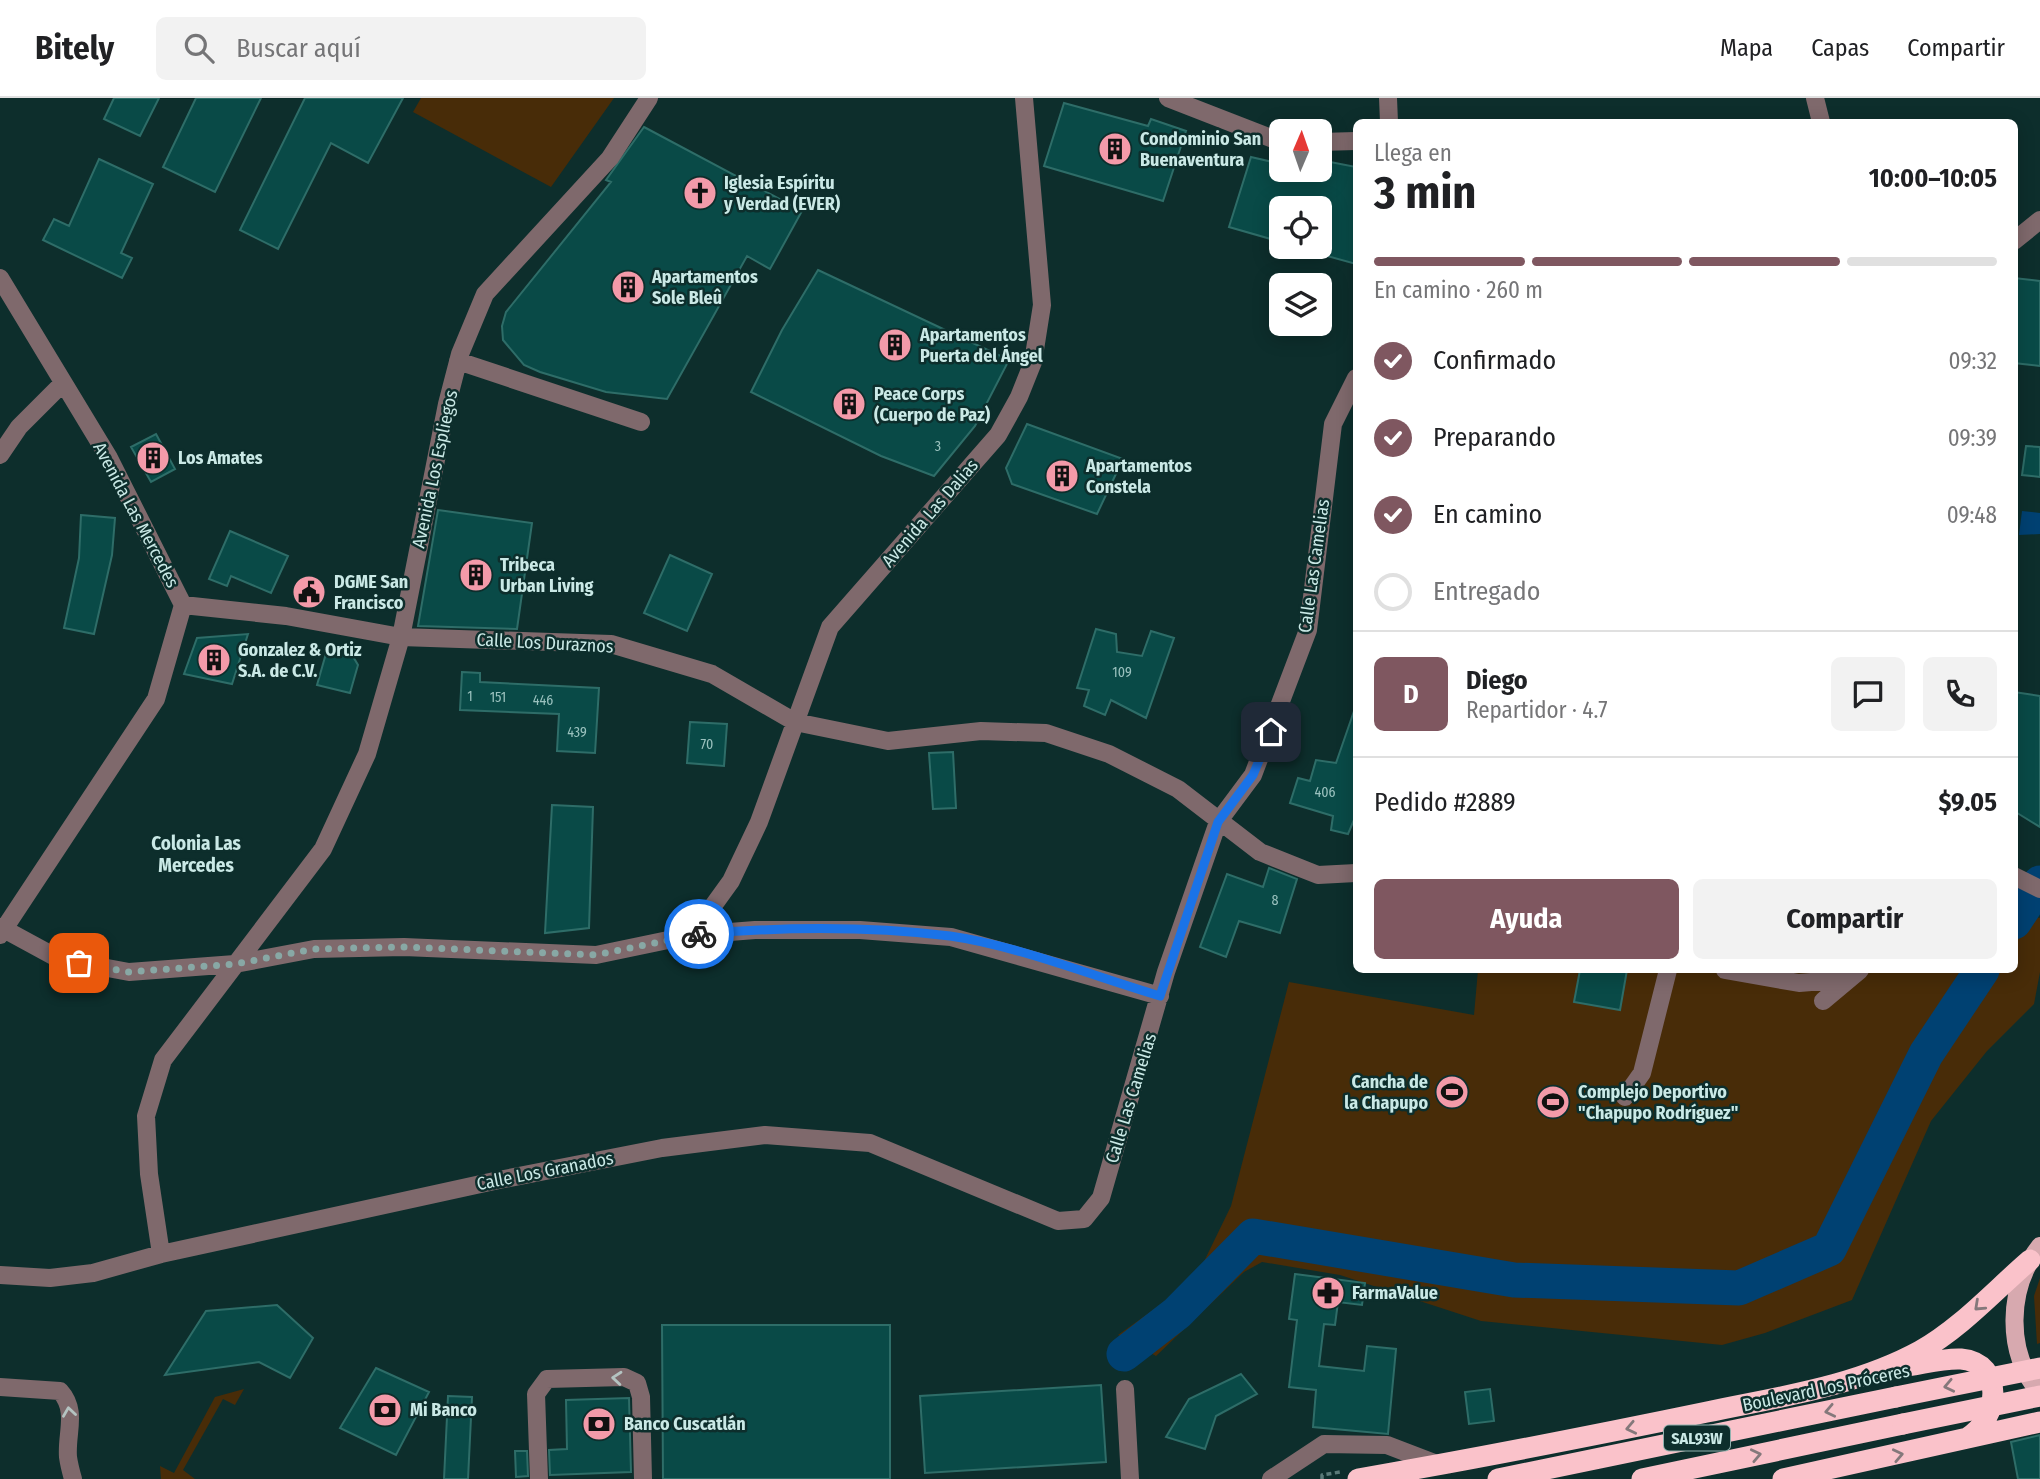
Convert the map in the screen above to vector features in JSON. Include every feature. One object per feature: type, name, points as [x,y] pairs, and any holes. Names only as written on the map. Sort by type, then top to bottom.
[{"type":"highway","points":[[1358,1479],[1436,1471],[1812,1390],[1882,1369],[1921,1350],[1960,1323],[2035,1253]]},
{"type":"highway","points":[[1882,1369],[1962,1359],[1975,1363],[1985,1371],[1992,1384],[1990,1413],[1984,1426],[1959,1442]]},
{"type":"highway","name":"Boulevard Los Próceres","points":[[1498,1479],[2040,1368]]},
{"type":"highway","name":"SAL93W","points":[[1642,1479],[2040,1394]]},
{"type":"highway","points":[[1783,1479],[2040,1422]]},
{"type":"main road","points":[[2035,1253],[2015,1302],[2014,1324],[2024,1367],[2040,1394]]},
{"type":"street","name":"Avenida Los Espliegos","points":[[160,1254],[149,1174],[146,1116],[163,1060],[323,849],[367,754],[401,636],[458,361],[485,294],[610,158],[649,98]]},
{"type":"street","name":"Avenida Las Dalias","points":[[692,934],[732,881],[759,822],[830,627],[998,435],[1019,397],[1033,362],[1042,305],[1024,98]]},
{"type":"street","points":[[1168,98],[1269,137]]},
{"type":"street","points":[[1388,98],[1389,119]]},
{"type":"street","points":[[1815,98],[1820,119]]},
{"type":"street","points":[[1332,142],[1353,141]]},
{"type":"street","points":[[2018,238],[2040,220]]},
{"type":"street","name":"Avenida Las Mercedes","points":[[0,278],[109,458],[183,605],[156,699],[1,930]]},
{"type":"street","points":[[458,361],[641,422]]},
{"type":"street","points":[[0,455],[19,427],[62,384]]},
{"type":"street","name":"Calle Las Camelias","points":[[1084,1219],[1101,1198],[1160,996],[1218,822],[1253,775],[1308,630],[1333,424],[1353,384]]},
{"type":"street","name":"Calle Los Duraznos","points":[[183,605],[286,616],[401,636],[611,645],[712,674],[794,722],[888,741],[981,731],[1046,733],[1109,754],[1178,789],[1260,852],[1318,875],[1353,873]]},
{"type":"street","points":[[2018,879],[2040,888]]},
{"type":"street","points":[[716,902],[734,931]]},
{"type":"street","points":[[1,930],[59,959],[128,972],[235,964],[314,949],[404,947],[596,955],[692,934],[860,930],[951,936],[1160,996]]},
{"type":"street","points":[[1625,1097],[1642,1073],[1667,973]]},
{"type":"street","points":[[1741,973],[1799,984],[1854,974]]},
{"type":"street","points":[[1824,1001],[1854,974]]},
{"type":"street","name":"Calle Los Granados","points":[[0,1275],[50,1278],[93,1273],[160,1254],[513,1177],[662,1148],[765,1135],[870,1143],[1058,1221],[1084,1219]]},
{"type":"street","points":[[539,1479],[536,1394],[540,1385],[547,1379],[624,1377],[637,1383],[641,1396],[643,1479]]},
{"type":"street","points":[[0,1387],[60,1391],[66,1398],[71,1411],[68,1456],[73,1479]]},
{"type":"street","points":[[1125,1389],[1130,1479]]},
{"type":"street","points":[[1271,1479],[1324,1444],[1387,1445],[1436,1471]]},
{"type":"shaded area","points":[[421,98],[614,98],[551,187],[413,112]]},
{"type":"shaded area","name":"Complejo Deportivo \"Chapupo Rodríguez\"","points":[[2018,911],[2040,918],[2040,972],[2034,1004],[1987,1051],[1931,1121],[1852,1300],[1765,1333],[1722,1345],[1481,1321],[1340,1275],[1262,1262],[1244,1272],[1156,1356],[1118,1335],[1195,1280],[1231,1206],[1289,982],[1474,1015],[1478,973],[2018,973]]},
{"type":"shaded area","points":[[2040,1278],[2040,1343],[2037,1344],[2034,1296]]},
{"type":"shaded area","points":[[244,1389],[235,1405],[223,1399],[183,1470],[195,1479],[161,1479],[160,1466],[174,1473],[215,1397]]},
{"type":"water","points":[[2022,511],[2040,513],[2040,534],[2019,535]]},
{"type":"building","points":[[114,98],[159,98],[140,136],[104,119]]},
{"type":"building","points":[[196,98],[261,98],[215,192],[163,167]]},
{"type":"building","points":[[305,98],[403,98],[368,163],[331,143],[278,249],[240,230]]},
{"type":"building","name":"Condominio San Buenaventura","points":[[1064,103],[1148,126],[1151,119],[1186,131],[1163,201],[1044,166]]},
{"type":"building","name":"Apartamentos Sole Bleû","points":[[644,127],[802,211],[770,269],[747,256],[667,399],[606,392],[540,372],[524,365],[503,340],[502,326],[506,312],[611,182],[606,180]]},
{"type":"building","points":[[1251,157],[1269,161],[1269,182],[1332,182],[1332,162],[1353,166],[1353,263],[1332,257],[1332,196],[1269,196],[1269,239],[1229,227]]},
{"type":"building","points":[[99,159],[153,184],[121,253],[132,258],[122,278],[43,240],[54,219],[69,226]]},
{"type":"building","points":[[818,270],[1009,360],[975,426],[934,476],[881,456],[751,392],[782,330]]},
{"type":"building","points":[[2018,278],[2040,281],[2040,366],[2018,363]]},
{"type":"building","name":"Apartamentos Constela","points":[[1027,424],[1123,459],[1097,514],[1012,484],[1006,468]]},
{"type":"building","name":"Los Amates","points":[[156,434],[175,469],[151,482],[131,447]]},
{"type":"building","points":[[2026,446],[2040,447],[2040,477],[2022,475]]},
{"type":"building","name":"Tribeca Urban Living","points":[[438,510],[532,523],[517,629],[418,626]]},
{"type":"building","points":[[81,515],[115,518],[112,555],[94,634],[64,628],[79,558]]},
{"type":"building","points":[[230,531],[288,556],[271,593],[231,576],[227,586],[209,579]]},
{"type":"building","points":[[670,555],[712,574],[687,631],[644,613]]},
{"type":"building","points":[[1096,629],[1116,634],[1117,652],[1142,656],[1151,631],[1174,638],[1146,718],[1111,700],[1105,715],[1084,706],[1089,690],[1077,688]]},
{"type":"building","name":"Gonzalez & Ortiz S.A. de C.V.","points":[[248,634],[232,684],[184,674],[197,638]]},
{"type":"building","points":[[327,650],[352,655],[358,665],[350,693],[317,685]]},
{"type":"building","points":[[462,672],[480,673],[480,682],[599,688],[595,753],[557,751],[559,714],[460,710]]},
{"type":"building","points":[[2018,693],[2040,696],[2040,827],[2018,813]]},
{"type":"building","points":[[1353,714],[1353,822],[1348,834],[1331,830],[1333,816],[1290,803],[1298,778],[1310,781],[1316,760],[1336,763]]},
{"type":"building","points":[[690,722],[727,724],[724,766],[687,763]]},
{"type":"building","points":[[953,752],[956,808],[933,809],[929,753]]},
{"type":"building","points":[[552,805],[593,807],[589,928],[545,933]]},
{"type":"building","points":[[1269,868],[1297,879],[1280,933],[1239,921],[1226,957],[1200,947],[1227,874],[1263,887]]},
{"type":"building","points":[[1579,973],[1626,973],[1620,1010],[1574,1002]]},
{"type":"building","points":[[1295,1274],[1365,1283],[1362,1305],[1338,1302],[1335,1325],[1324,1324],[1319,1366],[1364,1371],[1367,1346],[1396,1349],[1388,1434],[1313,1427],[1316,1390],[1289,1387],[1297,1320],[1289,1319]]},
{"type":"building","points":[[277,1305],[313,1338],[290,1378],[259,1362],[165,1375],[206,1311]]},
{"type":"building","points":[[662,1325],[890,1325],[890,1479],[663,1479]]},
{"type":"building","name":"Mi Banco","points":[[376,1368],[429,1392],[396,1455],[340,1428]]},
{"type":"building","points":[[1241,1374],[1257,1394],[1216,1416],[1205,1449],[1166,1437],[1189,1399]]},
{"type":"building","points":[[1101,1385],[1106,1462],[925,1473],[920,1396]]},
{"type":"building","points":[[1490,1389],[1494,1421],[1469,1424],[1465,1392]]},
{"type":"building","points":[[448,1396],[472,1397],[468,1479],[444,1479]]},
{"type":"building","name":"Banco Cuscatlán","points":[[629,1398],[631,1472],[550,1475],[549,1450],[567,1449],[566,1400]]},
{"type":"building","points":[[2040,1435],[2040,1479],[2018,1479],[2011,1442]]},
{"type":"building","points":[[515,1451],[527,1451],[528,1476],[516,1477]]},
{"type":"waterway","points":[[2018,916],[2040,883]]},
{"type":"waterway","points":[[1124,1354],[1177,1313],[1253,1236],[1514,1280],[1739,1288],[1829,1249],[1926,1054],[1980,973]]},
{"type":"way so far","points":[[79,963],[128,972],[235,964],[314,949],[404,947],[596,955],[699,934]]},
{"type":"place","name":"Condominio San Buenaventura","points":[[1115,149]]},
{"type":"place","name":"Iglesia Espíritu y Verdad (EVER)","points":[[700,193]]},
{"type":"place","name":"Apartamentos Sole Bleû","points":[[628,287]]},
{"type":"place","name":"Apartamentos Puerta del Ángel","points":[[895,345]]},
{"type":"place","name":"Peace Corps (Cuerpo de Paz)","points":[[849,404]]},
{"type":"place","name":"Los Amates","points":[[153,458]]},
{"type":"place","name":"Apartamentos Constela","points":[[1062,476]]},
{"type":"place","name":"Tribeca Urban Living","points":[[476,575]]},
{"type":"place","name":"DGME San Francisco","points":[[309,592]]},
{"type":"place","name":"Gonzalez & Ortiz S.A. de C.V.","points":[[214,660]]},
{"type":"place","name":"Cancha de la Chapupo","points":[[1452,1092]]},
{"type":"place","name":"Complejo Deportivo \"Chapupo Rodríguez\"","points":[[1553,1102]]},
{"type":"place","name":"FarmaValue","points":[[1328,1293]]},
{"type":"place","name":"Mi Banco","points":[[385,1410]]},
{"type":"place","name":"Banco Cuscatlán","points":[[599,1424]]},
{"type":"district","name":"Colonia Las Mercedes","points":[[196,854]]},
{"type":"route","points":[[699,934],[755,930],[860,930],[951,936],[1160,996],[1218,822],[1253,775],[1271,732]]}]
